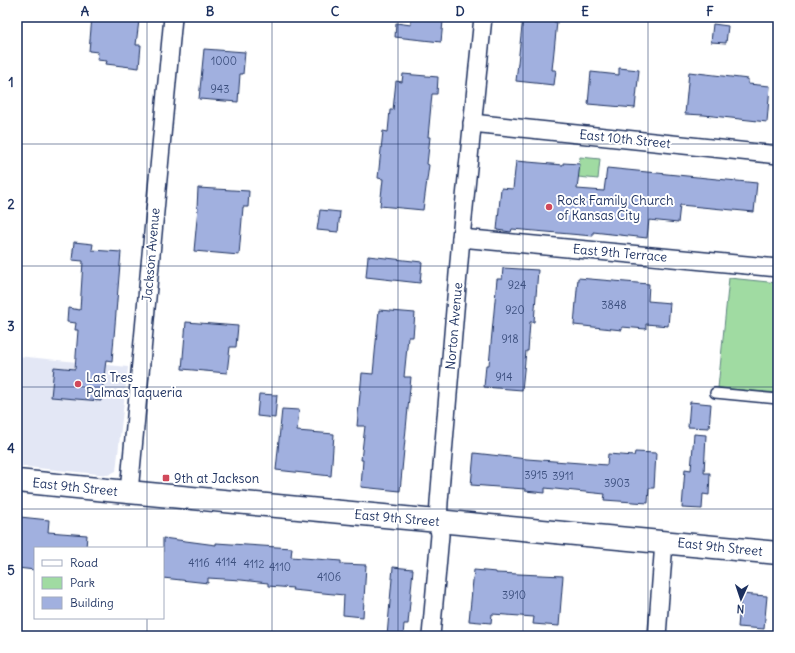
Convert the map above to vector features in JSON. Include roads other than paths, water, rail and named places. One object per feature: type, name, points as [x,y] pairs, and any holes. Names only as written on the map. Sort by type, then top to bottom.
[{"type":"main road","name":"East 9th Street","points":[[17,481],[778,553]]},
{"type":"street","name":"Jackson Avenue","points":[[129,492],[173,17]]},
{"type":"street","name":"Norton Avenue","points":[[431,636],[440,535],[438,522],[461,238],[483,17]]},
{"type":"street","name":"East 10th Street","points":[[472,123],[778,155]]},
{"type":"street","name":"East 9th Terrace","points":[[461,238],[778,268]]},
{"type":"street","points":[[656,636],[664,542]]},
{"type":"lane","points":[[715,393],[778,399]]},
{"type":"place","name":"Rock Family Church of Kansas City","points":[[549,207]]},
{"type":"place","name":"Las Tres Palmas Taqueria","points":[[78,384]]},
{"type":"place","name":"9th at Jackson","points":[[166,478]]}]
